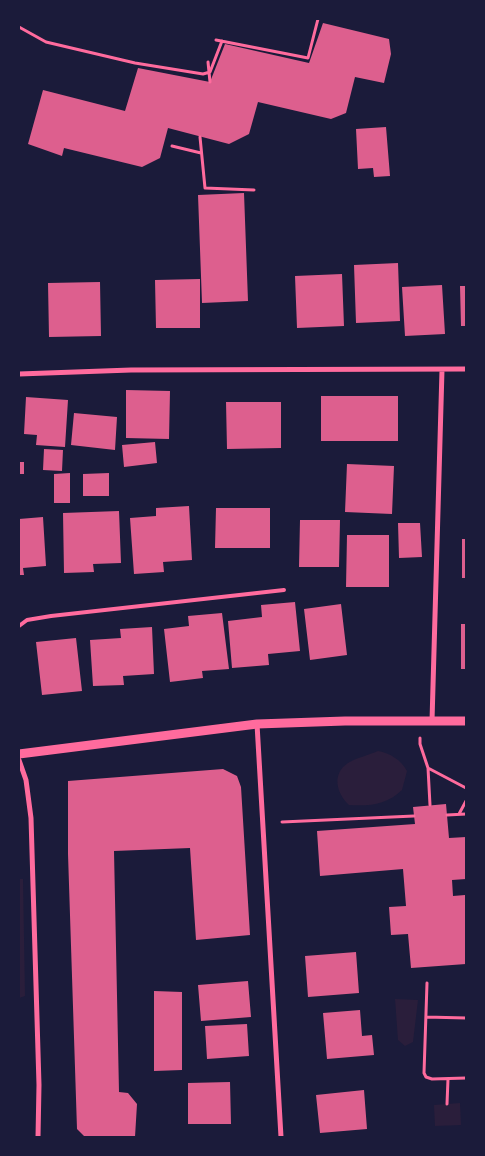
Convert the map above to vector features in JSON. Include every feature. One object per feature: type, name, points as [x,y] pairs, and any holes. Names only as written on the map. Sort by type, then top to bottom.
[{"type":"street","points":[[19,374],[131,370],[466,369]]},
{"type":"street","points":[[432,721],[442,370]]},
{"type":"street","points":[[19,754],[257,724],[345,721],[466,721]]},
{"type":"street","points":[[257,724],[281,1137]]},
{"type":"street","points":[[19,760],[26,780],[33,856],[38,1137]]},
{"type":"lane","points":[[19,626],[27,620],[51,616],[284,590]]},
{"type":"path","points":[[216,40],[308,58],[318,19]]},
{"type":"path","points":[[19,27],[46,42],[54,44],[136,63],[192,72],[210,72]]},
{"type":"path","points":[[210,72],[222,41]]},
{"type":"path","points":[[208,62],[210,82]]},
{"type":"path","points":[[200,137],[204,188],[254,190]]},
{"type":"path","points":[[172,146],[201,153]]},
{"type":"path","points":[[420,738],[420,744],[428,768],[430,805]]},
{"type":"path","points":[[428,768],[466,788]]},
{"type":"path","points":[[459,814],[466,801]]},
{"type":"path","points":[[447,815],[466,814]]},
{"type":"path","points":[[282,822],[414,816]]},
{"type":"path","points":[[427,983],[424,1073],[426,1078],[466,1078]]},
{"type":"path","points":[[426,1017],[466,1018]]},
{"type":"path","points":[[447,1104],[448,1078]]},
{"type":"shaded area","points":[[378,751],[387,753],[395,758],[407,771],[402,790],[390,799],[378,804],[349,805],[339,790],[339,773],[348,763]]},
{"type":"shaded area","points":[[19,879],[23,879],[25,996],[19,998]]},
{"type":"shaded area","points":[[395,999],[418,1000],[413,1042],[405,1046],[398,1040]]},
{"type":"shaded area","points":[[460,1103],[461,1125],[435,1126],[434,1105]]},
{"type":"building","points":[[323,23],[389,39],[391,54],[384,83],[355,77],[346,113],[331,119],[258,102],[249,134],[229,144],[168,128],[160,158],[142,167],[64,148],[62,156],[28,144],[43,90],[125,111],[138,68],[210,82],[225,44],[309,63]]},
{"type":"building","points":[[386,127],[390,176],[374,177],[373,168],[358,169],[356,129]]},
{"type":"building","points":[[244,193],[248,301],[202,303],[198,195]]},
{"type":"building","points":[[398,263],[400,321],[356,323],[354,265]]},
{"type":"building","points":[[342,274],[344,326],[297,328],[295,276]]},
{"type":"building","points":[[200,279],[200,328],[156,328],[155,280]]},
{"type":"building","points":[[100,282],[101,336],[49,337],[48,283]]},
{"type":"building","points":[[442,285],[445,334],[405,336],[402,287]]},
{"type":"building","points":[[460,286],[466,286],[466,326],[461,326]]},
{"type":"building","points":[[126,390],[170,391],[169,439],[126,438]]},
{"type":"building","points":[[321,396],[398,396],[398,441],[321,441]]},
{"type":"building","points":[[26,397],[68,400],[65,447],[36,445],[37,435],[24,434]]},
{"type":"building","points":[[226,402],[281,402],[281,448],[227,449]]},
{"type":"building","points":[[74,413],[117,417],[115,450],[71,445]]},
{"type":"building","points":[[155,442],[157,463],[124,467],[122,445]]},
{"type":"building","points":[[44,449],[63,450],[62,471],[43,470]]},
{"type":"building","points":[[19,462],[24,462],[24,474],[19,474]]},
{"type":"building","points":[[347,464],[394,466],[392,514],[345,512]]},
{"type":"building","points":[[70,473],[70,503],[54,503],[54,474]]},
{"type":"building","points":[[109,473],[109,496],[83,496],[83,474]]},
{"type":"building","points":[[189,506],[192,560],[163,562],[164,572],[134,574],[130,518],[156,516],[156,508]]},
{"type":"building","points":[[216,508],[270,508],[270,548],[215,548]]},
{"type":"building","points":[[119,511],[121,563],[93,564],[94,572],[64,573],[63,513]]},
{"type":"building","points":[[43,517],[46,566],[23,568],[24,575],[19,575],[19,519]]},
{"type":"building","points":[[300,520],[340,520],[339,567],[299,567]]},
{"type":"building","points":[[398,523],[420,523],[422,557],[399,558]]},
{"type":"building","points":[[347,535],[389,535],[389,587],[346,587]]},
{"type":"building","points":[[462,539],[466,539],[466,578],[462,578]]},
{"type":"building","points":[[295,602],[300,651],[268,654],[269,665],[232,668],[228,621],[262,617],[261,605]]},
{"type":"building","points":[[341,604],[347,655],[310,660],[304,609]]},
{"type":"building","points":[[222,613],[229,669],[202,671],[203,678],[170,682],[164,629],[189,626],[188,616]]},
{"type":"building","points":[[461,624],[466,624],[466,669],[461,669]]},
{"type":"building","points":[[152,627],[154,674],[123,676],[124,685],[93,686],[90,640],[121,638],[120,629]]},
{"type":"building","points":[[76,638],[82,691],[42,695],[36,642]]},
{"type":"building","points":[[223,769],[237,776],[241,787],[250,935],[196,940],[190,848],[114,851],[119,1092],[128,1093],[137,1104],[135,1137],[85,1137],[77,1129],[68,854],[68,781]]},
{"type":"building","points":[[446,804],[449,838],[466,837],[466,879],[452,880],[453,896],[465,895],[466,964],[411,968],[408,934],[391,935],[389,907],[406,906],[403,869],[320,876],[317,831],[415,824],[413,807]]},
{"type":"building","points":[[356,952],[359,993],[308,997],[305,956]]},
{"type":"building","points":[[248,981],[251,1017],[201,1021],[198,985]]},
{"type":"building","points":[[154,991],[182,992],[182,1070],[154,1071]]},
{"type":"building","points":[[360,1010],[362,1036],[372,1035],[374,1055],[327,1059],[323,1013]]},
{"type":"building","points":[[247,1024],[249,1056],[207,1059],[205,1026]]},
{"type":"building","points":[[230,1082],[231,1124],[188,1124],[188,1083]]},
{"type":"building","points":[[364,1090],[367,1129],[320,1133],[316,1095]]}]
